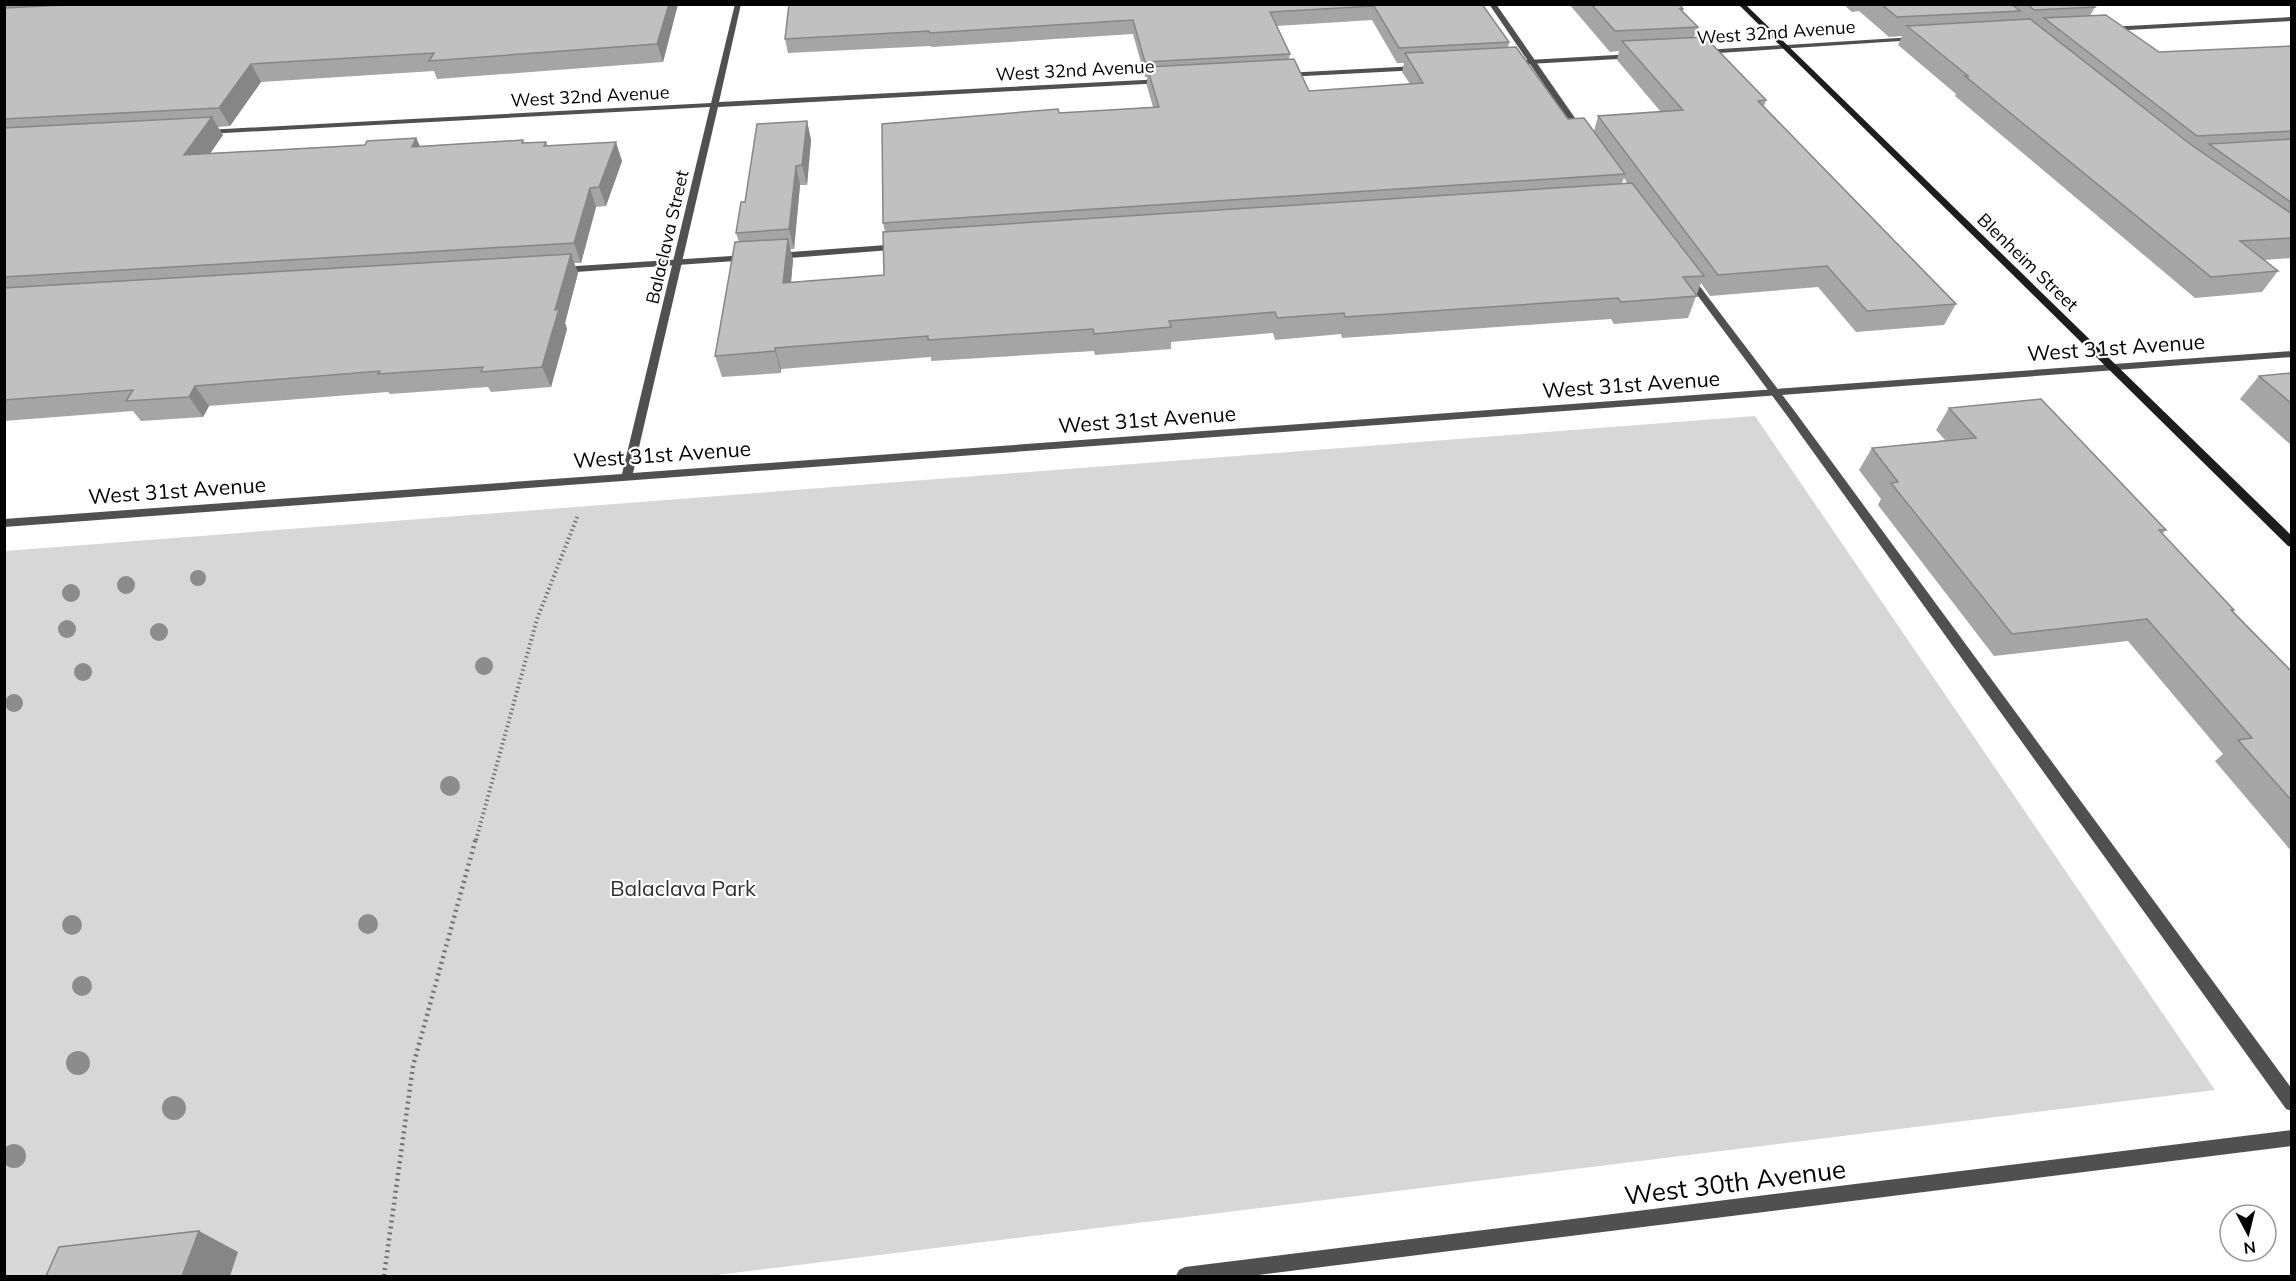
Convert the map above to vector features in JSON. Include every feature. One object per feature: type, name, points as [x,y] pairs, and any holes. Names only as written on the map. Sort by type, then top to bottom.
[{"type":"street","name":"Balaclava Street","points":[[627,476],[738,4]]},
{"type":"street","points":[[1492,4],[1589,143]]},
{"type":"street","name":"Blenheim Street","points":[[1741,4],[2292,543]]},
{"type":"street","points":[[2103,29],[2292,19]]},
{"type":"street","name":"West 32nd Avenue","points":[[1693,52],[1928,38]]},
{"type":"street","points":[[1507,63],[1646,55]]},
{"type":"street","points":[[1279,75],[1423,67]]},
{"type":"street","name":"West 32nd Avenue","points":[[195,132],[1172,80]]},
{"type":"street","points":[[548,270],[915,246]]},
{"type":"street","points":[[1685,273],[1775,393],[2292,1103]]},
{"type":"street","name":"West 31st Avenue","points":[[4,523],[2292,354]]},
{"type":"street","name":"West 30th Avenue","points":[[1185,1276],[2292,1138]]},
{"type":"path","points":[[384,1276],[413,1066],[537,619],[582,505]]},
{"type":"green space","name":"Balaclava Park","points":[[1755,416],[2215,1090],[709,1276],[5,1276],[5,551]]},
{"type":"building","points":[[84,4],[669,4],[657,44],[429,61],[434,53],[251,64],[219,108],[4,119],[4,8]]},
{"type":"building","points":[[789,4],[1482,4],[1509,42],[1399,48],[1374,6],[1270,12],[1290,54],[1145,62],[1133,20],[930,33],[929,31],[785,39]]},
{"type":"building","points":[[1591,4],[1679,4],[1683,9],[1680,9],[1698,27],[1615,31]]},
{"type":"building","points":[[1881,4],[2011,4],[2020,11],[1897,17]]},
{"type":"building","points":[[2027,4],[2092,4],[2095,7],[2034,10]]},
{"type":"building","points":[[2106,15],[2159,52],[2292,46],[2292,131],[2197,136],[2044,18]]},
{"type":"building","points":[[2030,19],[2190,144],[2292,214],[2292,238],[2240,241],[2278,271],[2211,277],[1907,26]]},
{"type":"building","points":[[1705,37],[1766,100],[1758,101],[1956,304],[1867,311],[1827,266],[1718,275],[1598,116],[1683,110],[1622,41]]},
{"type":"building","points":[[1516,47],[1568,119],[1584,118],[1625,174],[883,223],[882,124],[1058,109],[1059,113],[1159,107],[1147,67],[1294,59],[1309,91],[1423,83],[1405,53]]},
{"type":"building","points":[[212,117],[184,155],[365,145],[367,141],[416,138],[412,147],[523,140],[522,143],[546,142],[544,146],[616,142],[599,187],[590,188],[574,243],[4,277],[4,128]]},
{"type":"building","points":[[807,121],[802,165],[796,166],[789,229],[736,233],[741,202],[745,202],[757,124]]},
{"type":"building","points":[[2292,139],[2292,203],[2209,144]]},
{"type":"building","points":[[1632,183],[1704,276],[1683,277],[1697,296],[1621,302],[1618,298],[1345,317],[1344,313],[1277,318],[1275,312],[1169,321],[1171,327],[1094,334],[1093,329],[928,340],[928,336],[775,348],[775,351],[715,356],[735,242],[788,239],[783,283],[884,275],[883,232]]},
{"type":"building","points":[[571,254],[555,310],[559,309],[542,367],[481,372],[483,367],[378,374],[380,371],[195,386],[189,397],[126,401],[133,390],[4,400],[4,288]]},
{"type":"building","points":[[2292,373],[2292,404],[2259,376]]},
{"type":"building","points":[[2041,399],[2166,530],[2159,530],[2234,610],[2231,610],[2292,672],[2292,801],[2238,740],[2252,738],[2147,619],[2012,634],[1891,483],[1898,482],[1872,448],[1976,438],[1949,408]]},
{"type":"building","points":[[199,1231],[182,1276],[46,1276],[59,1247]]}]
